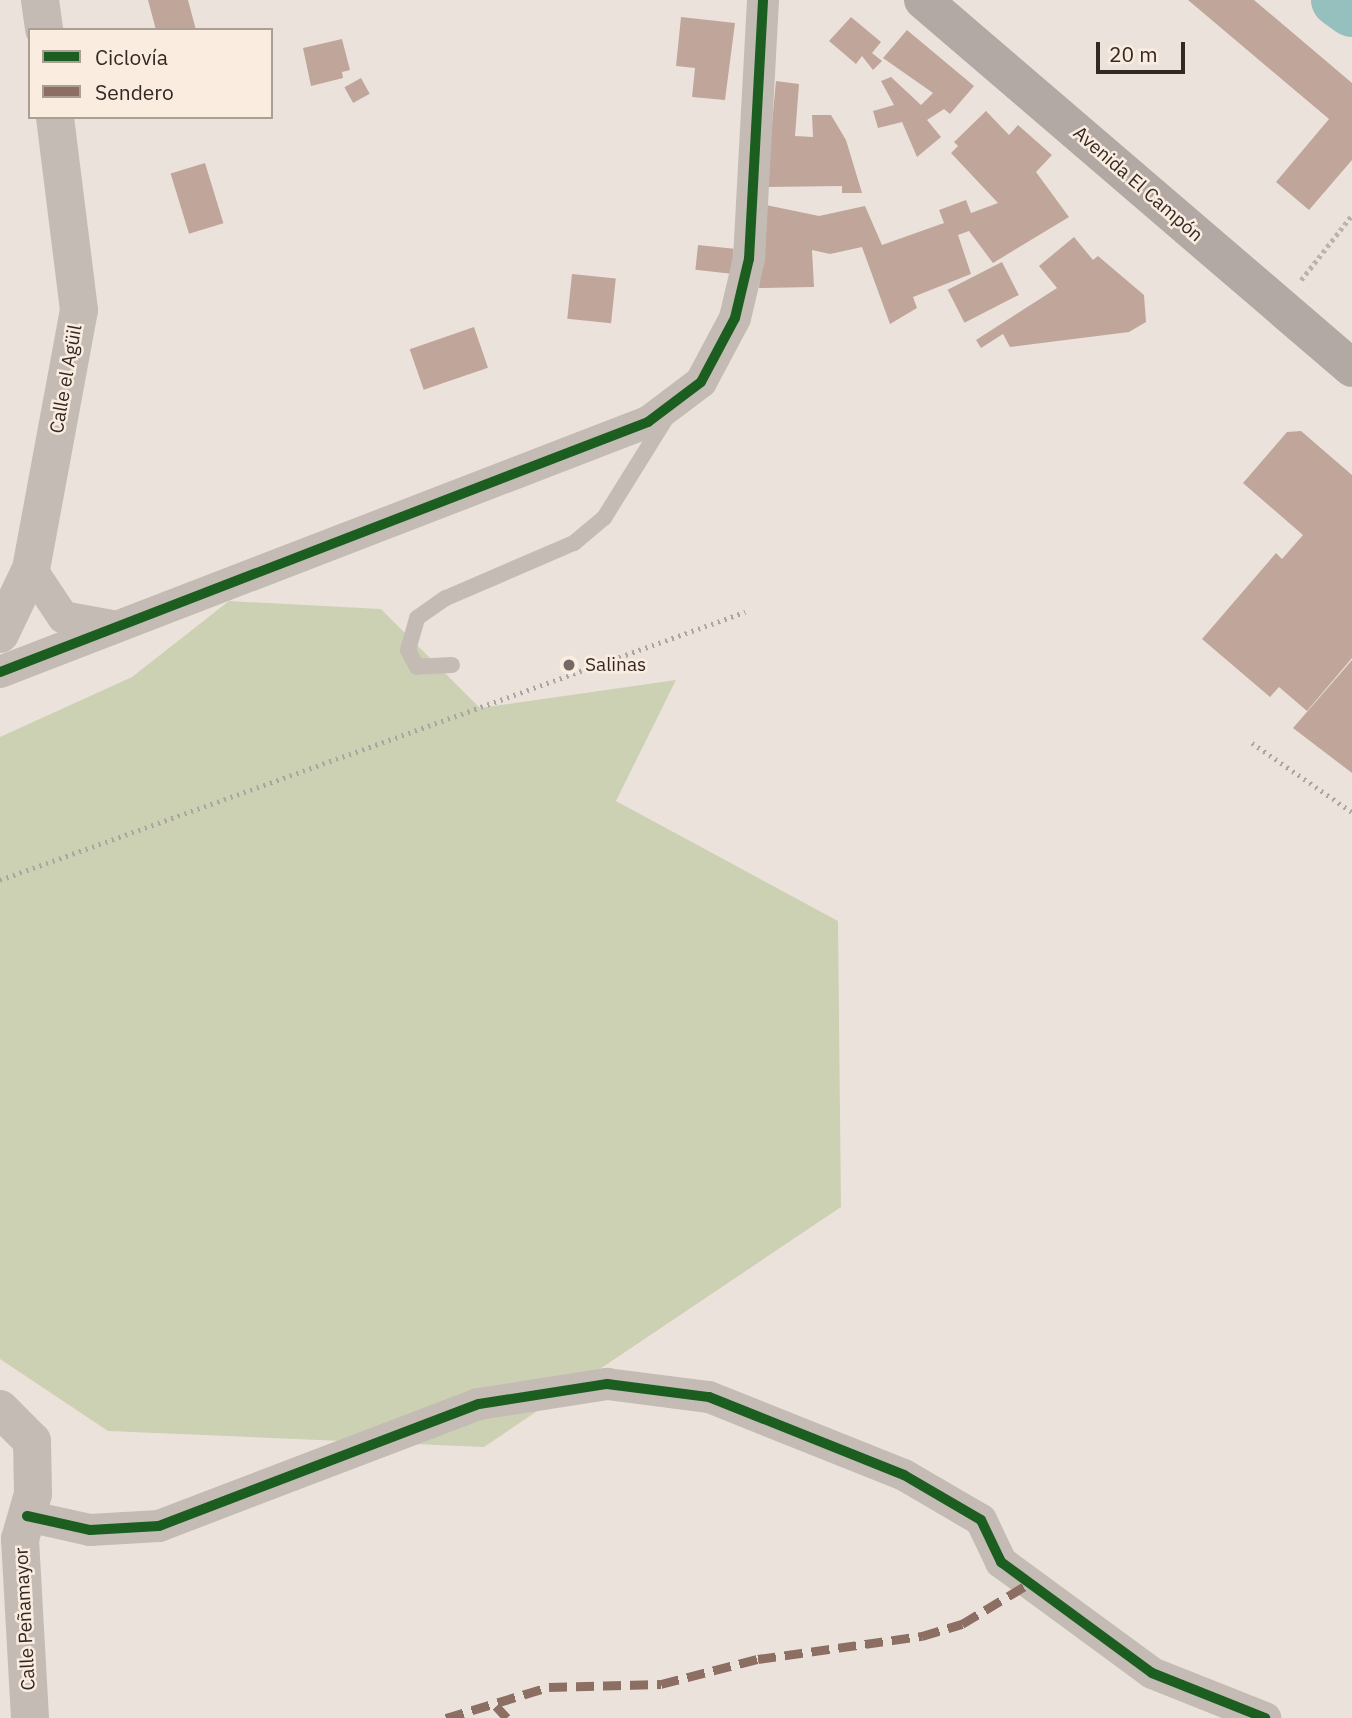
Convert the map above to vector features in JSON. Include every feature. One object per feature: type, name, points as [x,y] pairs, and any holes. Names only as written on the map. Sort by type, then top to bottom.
[{"type":"main road","name":"Avenida El Campón","points":[[923,0],[1352,368]]},
{"type":"street","points":[[40,0],[44,28]]},
{"type":"street","points":[[0,671],[648,422],[701,382],[735,318],[749,259],[764,0]]},
{"type":"street","name":"Calle el Agüil","points":[[0,634],[32,569],[79,310],[55,119]]},
{"type":"street","points":[[32,569],[63,617],[112,626]]},
{"type":"street","points":[[27,1516],[90,1530],[159,1525],[479,1404],[607,1384],[709,1397],[904,1475],[981,1520],[1001,1562],[1152,1673],[1265,1718]]},
{"type":"street","name":"Calle Peñamayor","points":[[0,1409],[32,1441],[33,1494],[20,1539],[30,1718]]},
{"type":"lane","points":[[452,665],[417,667],[408,650],[417,618],[446,598],[574,544],[604,519],[678,400]]},
{"type":"path","points":[[1280,307],[1352,215]]},
{"type":"green space","points":[[229,601],[381,609],[480,708],[676,680],[616,801],[838,921],[841,1207],[484,1447],[108,1431],[0,1359],[0,737],[132,677]]},
{"type":"building","points":[[148,0],[188,0],[195,28],[155,28]]},
{"type":"building","points":[[1188,0],[1254,0],[1352,83],[1352,160],[1309,210],[1276,182],[1329,119]]},
{"type":"building","points":[[681,17],[735,23],[725,100],[692,97],[695,68],[676,66]]},
{"type":"building","points":[[851,17],[881,42],[872,53],[882,61],[873,70],[862,56],[856,64],[829,41]]},
{"type":"building","points":[[907,30],[974,86],[950,114],[944,109],[927,120],[941,137],[917,157],[902,122],[878,128],[873,111],[894,105],[881,81],[891,77],[921,105],[933,93],[883,58]]},
{"type":"building","points":[[342,39],[350,70],[342,72],[343,78],[311,86],[303,48]]},
{"type":"building","points":[[361,78],[370,94],[353,103],[344,87]]},
{"type":"building","points":[[776,81],[799,84],[795,136],[813,137],[812,115],[831,115],[846,140],[862,193],[842,193],[842,186],[766,187]]},
{"type":"building","points":[[986,111],[1009,135],[1018,125],[1052,155],[1036,172],[1069,217],[993,263],[969,231],[958,235],[971,274],[913,297],[917,308],[890,324],[862,247],[830,254],[812,250],[814,287],[759,288],[766,205],[819,216],[865,206],[882,245],[944,223],[939,210],[966,200],[971,213],[998,203],[951,153],[958,146],[954,142]]},
{"type":"building","points":[[205,163],[223,223],[189,234],[171,174]]},
{"type":"building","points":[[1074,237],[1093,260],[1098,256],[1144,295],[1146,322],[1129,332],[1010,347],[1003,334],[981,348],[976,340],[1057,288],[1039,266]]},
{"type":"building","points":[[698,245],[734,249],[731,274],[695,270]]},
{"type":"building","points":[[1002,262],[1019,295],[964,323],[948,290]]},
{"type":"building","points":[[572,274],[616,279],[611,323],[567,319]]},
{"type":"building","points":[[474,327],[488,368],[424,390],[410,349]]},
{"type":"building","points":[[1301,431],[1352,475],[1352,658],[1307,711],[1279,687],[1270,697],[1202,639],[1276,553],[1282,559],[1303,535],[1243,483],[1287,432]]},
{"type":"building","points":[[1352,660],[1352,773],[1293,728]]},
{"type":"waterway","points":[[1338,0],[1352,10]]},
{"type":"railway","points":[[0,880],[745,612]]},
{"type":"railway","points":[[1252,743],[1352,812]]},
{"type":"marked path","points":[[446,1718],[549,1687],[661,1684],[758,1659],[922,1636],[962,1624],[1030,1583]]},
{"type":"marked path","points":[[496,1706],[507,1718]]},
{"type":"cycle path","points":[[0,672],[648,422],[701,382],[735,318],[749,259],[763,0]]},
{"type":"cycle path","points":[[27,1516],[90,1530],[159,1526],[479,1404],[607,1384],[709,1397],[904,1475],[981,1520],[1001,1562],[1152,1673],[1265,1718]]},
{"type":"place","name":"Salinas","points":[[569,665]]}]
